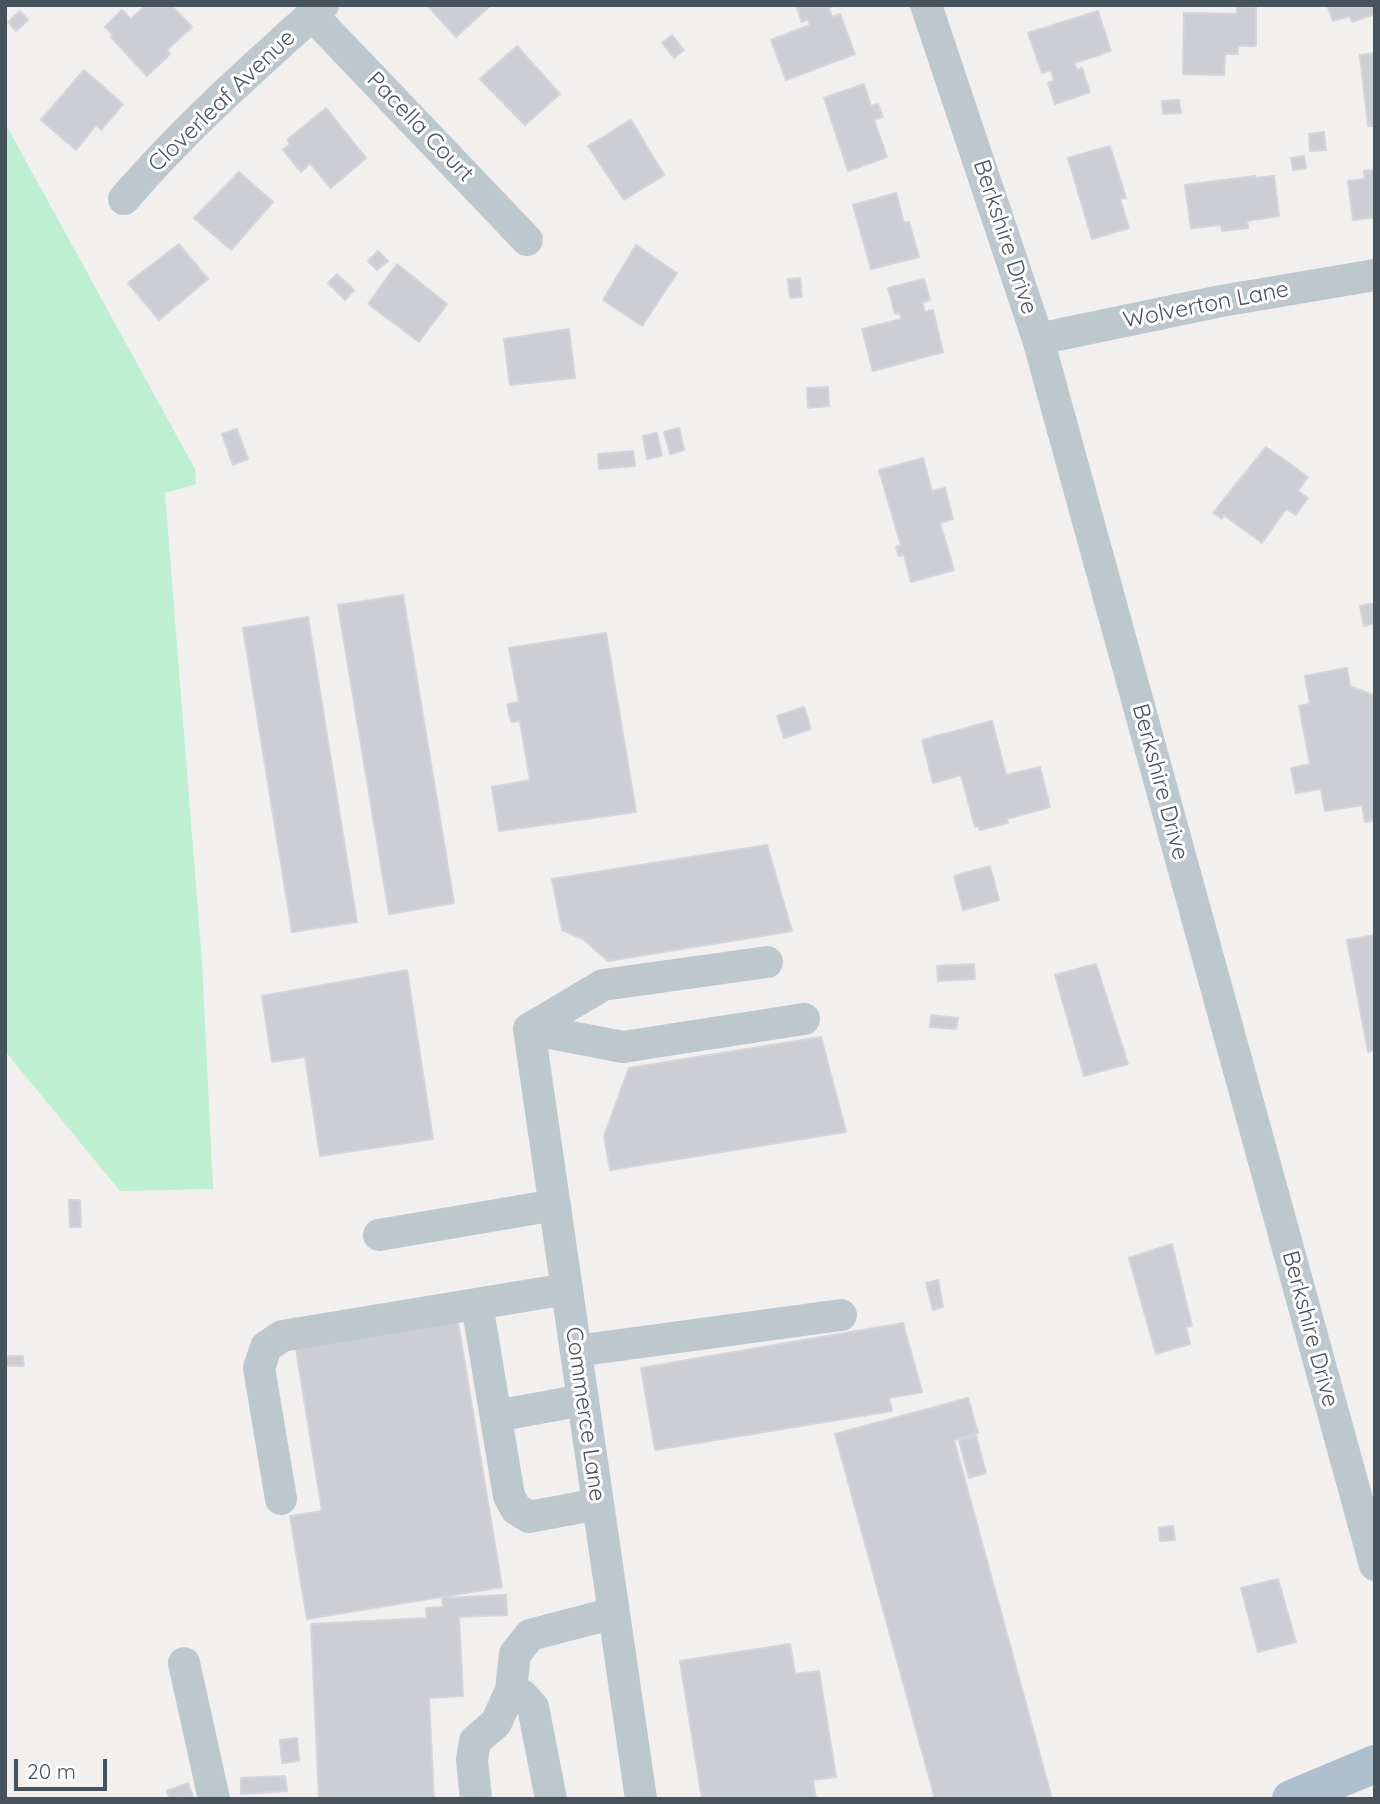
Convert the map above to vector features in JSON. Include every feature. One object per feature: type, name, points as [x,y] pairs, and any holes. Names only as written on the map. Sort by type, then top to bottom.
[{"type":"main road","points":[[1292,1799],[1375,1764]]},
{"type":"street","name":"Berkshire Drive","points":[[926,5],[1038,340],[1362,1467],[1375,1565]]},
{"type":"street","name":"Cloverleaf Avenue","points":[[124,200],[201,116],[318,10]]},
{"type":"street","name":"Pacella Court","points":[[318,10],[527,240]]},
{"type":"street","name":"Wolverton Lane","points":[[1038,340],[1221,301],[1375,275]]},
{"type":"street","points":[[529,1029],[603,985],[767,962]]},
{"type":"street","points":[[529,1029],[623,1047],[804,1019]]},
{"type":"street","name":"Commerce Lane","points":[[529,1029],[641,1799]]},
{"type":"street","points":[[379,1235],[555,1205]]},
{"type":"street","points":[[281,1499],[259,1368],[266,1347],[282,1336],[567,1289]]},
{"type":"street","points":[[477,1304],[509,1496],[516,1509],[529,1517],[598,1504]]},
{"type":"street","points":[[576,1351],[841,1315]]},
{"type":"street","points":[[496,1416],[583,1400]]},
{"type":"street","points":[[475,1799],[472,1760],[475,1741],[496,1723],[511,1690],[514,1654],[530,1635],[614,1612]]},
{"type":"street","points":[[184,1663],[214,1799]]},
{"type":"street","points":[[511,1690],[533,1707],[551,1799]]},
{"type":"green space","points":[[5,123],[195,469],[196,484],[165,493],[202,962],[213,1189],[120,1191],[5,1051]]},
{"type":"building","points":[[146,5],[171,5],[192,27],[167,50],[170,54],[147,76],[105,27],[122,10],[131,19]]},
{"type":"building","points":[[427,5],[491,5],[456,37]]},
{"type":"building","points":[[796,5],[835,5],[829,8],[832,17],[840,14],[855,54],[786,80],[771,40],[810,25],[808,19],[802,22]]},
{"type":"building","points":[[1327,5],[1375,5],[1375,14],[1352,22],[1350,16],[1333,21]]},
{"type":"building","points":[[1237,6],[1256,7],[1256,46],[1238,46],[1238,54],[1225,54],[1224,75],[1183,74],[1184,13],[1237,14]]},
{"type":"building","points":[[20,11],[28,20],[16,31],[8,22]]},
{"type":"building","points":[[1098,11],[1111,51],[1074,63],[1077,70],[1082,68],[1090,92],[1055,104],[1048,83],[1054,81],[1051,70],[1042,73],[1028,33]]},
{"type":"building","points":[[672,35],[684,50],[674,58],[662,43]]},
{"type":"building","points":[[517,46],[560,94],[525,125],[480,79]]},
{"type":"building","points":[[1375,53],[1375,126],[1368,126],[1360,55]]},
{"type":"building","points":[[84,70],[123,104],[101,130],[96,125],[76,150],[41,120]]},
{"type":"building","points":[[864,84],[871,106],[878,104],[883,117],[874,120],[887,157],[848,171],[824,98]]},
{"type":"building","points":[[1179,100],[1181,113],[1163,114],[1162,101]]},
{"type":"building","points":[[326,108],[366,158],[331,188],[310,163],[301,172],[283,150],[290,144],[287,140]]},
{"type":"building","points":[[631,120],[664,175],[624,200],[588,146]]},
{"type":"building","points":[[1324,132],[1326,150],[1310,151],[1309,134]]},
{"type":"building","points":[[1110,146],[1126,198],[1120,199],[1129,228],[1092,239],[1068,158]]},
{"type":"building","points":[[1304,156],[1306,168],[1293,170],[1291,158]]},
{"type":"building","points":[[1375,170],[1375,217],[1353,220],[1348,181],[1365,179],[1364,171]]},
{"type":"building","points":[[239,172],[273,202],[231,250],[194,218]]},
{"type":"building","points":[[1274,176],[1279,216],[1247,221],[1248,228],[1222,231],[1221,225],[1191,228],[1185,185]]},
{"type":"building","points":[[896,193],[904,223],[909,222],[919,257],[871,269],[853,205]]},
{"type":"building","points":[[179,244],[208,279],[159,320],[128,283]]},
{"type":"building","points":[[636,245],[677,273],[642,326],[603,300]]},
{"type":"building","points":[[378,251],[388,261],[377,270],[368,261]]},
{"type":"building","points":[[397,264],[447,304],[419,342],[368,304]]},
{"type":"building","points":[[337,274],[354,290],[345,300],[328,283]]},
{"type":"building","points":[[800,278],[802,297],[790,298],[788,279]]},
{"type":"building","points":[[924,279],[930,300],[922,302],[925,312],[933,310],[943,352],[873,371],[862,329],[901,319],[900,313],[895,314],[888,288]]},
{"type":"building","points":[[569,329],[575,378],[510,385],[504,339]]},
{"type":"building","points":[[828,387],[829,406],[808,408],[807,388]]},
{"type":"building","points":[[679,428],[684,450],[670,454],[664,432]]},
{"type":"building","points":[[237,429],[248,459],[233,465],[222,434]]},
{"type":"building","points":[[657,433],[662,456],[647,459],[643,436]]},
{"type":"building","points":[[1266,447],[1308,477],[1298,491],[1308,498],[1296,515],[1286,509],[1262,543],[1224,515],[1222,519],[1213,513]]},
{"type":"building","points":[[633,451],[635,466],[599,469],[598,454]]},
{"type":"building","points":[[923,458],[932,491],[945,488],[953,519],[940,523],[954,570],[911,582],[904,554],[899,556],[896,547],[901,546],[879,470]]},
{"type":"building","points":[[403,595],[454,903],[389,914],[338,605]]},
{"type":"building","points":[[1375,603],[1375,623],[1364,626],[1360,606]]},
{"type":"building","points":[[308,617],[357,922],[292,932],[243,628]]},
{"type":"building","points":[[606,633],[636,812],[499,831],[492,787],[530,780],[520,721],[511,722],[507,704],[519,702],[509,648]]},
{"type":"building","points":[[1347,668],[1350,686],[1375,696],[1375,820],[1365,822],[1362,805],[1325,811],[1321,789],[1296,793],[1291,768],[1310,764],[1299,706],[1310,704],[1305,676]]},
{"type":"building","points":[[804,707],[811,729],[784,738],[777,716]]},
{"type":"building","points":[[992,721],[1006,775],[1040,767],[1050,807],[980,830],[978,826],[975,827],[961,775],[933,783],[922,740]]},
{"type":"building","points":[[767,845],[792,931],[608,961],[583,939],[562,930],[552,879]]},
{"type":"building","points":[[990,866],[999,900],[963,910],[954,876]]},
{"type":"building","points":[[1375,935],[1375,1050],[1368,1052],[1347,940]]},
{"type":"building","points":[[974,964],[975,979],[938,981],[937,966]]},
{"type":"building","points":[[1096,964],[1128,1064],[1084,1076],[1055,975]]},
{"type":"building","points":[[407,970],[433,1139],[320,1156],[305,1057],[272,1062],[262,996]]},
{"type":"building","points":[[931,1015],[958,1018],[956,1029],[930,1027]]},
{"type":"building","points":[[821,1037],[846,1132],[610,1170],[604,1136],[629,1068]]},
{"type":"building","points":[[69,1200],[80,1200],[81,1227],[70,1227]]},
{"type":"building","points":[[1172,1244],[1192,1326],[1186,1327],[1190,1344],[1156,1354],[1129,1258]]},
{"type":"building","points":[[938,1280],[943,1307],[933,1310],[926,1283]]},
{"type":"building","points":[[458,1322],[502,1587],[307,1619],[290,1516],[322,1511],[296,1349]]},
{"type":"building","points":[[903,1323],[922,1392],[889,1398],[892,1411],[655,1450],[641,1368]]},
{"type":"building","points":[[5,1356],[23,1356],[24,1366],[5,1366]]},
{"type":"building","points":[[968,1398],[978,1433],[954,1440],[1052,1799],[935,1799],[835,1434]]},
{"type":"building","points":[[976,1436],[986,1473],[969,1478],[959,1440]]},
{"type":"building","points":[[1173,1526],[1175,1540],[1160,1541],[1159,1528]]},
{"type":"building","points":[[1278,1579],[1296,1642],[1258,1652],[1241,1588]]},
{"type":"building","points":[[506,1595],[507,1615],[459,1617],[463,1696],[429,1698],[434,1799],[319,1799],[311,1624],[427,1618],[426,1608],[443,1607],[442,1598]]},
{"type":"building","points":[[790,1644],[795,1674],[819,1671],[836,1777],[813,1780],[816,1799],[702,1799],[680,1661]]},
{"type":"building","points":[[297,1738],[299,1761],[282,1763],[280,1740]]},
{"type":"building","points":[[285,1776],[287,1791],[241,1794],[241,1778]]},
{"type":"building","points":[[188,1783],[194,1799],[170,1799],[167,1791]]}]
